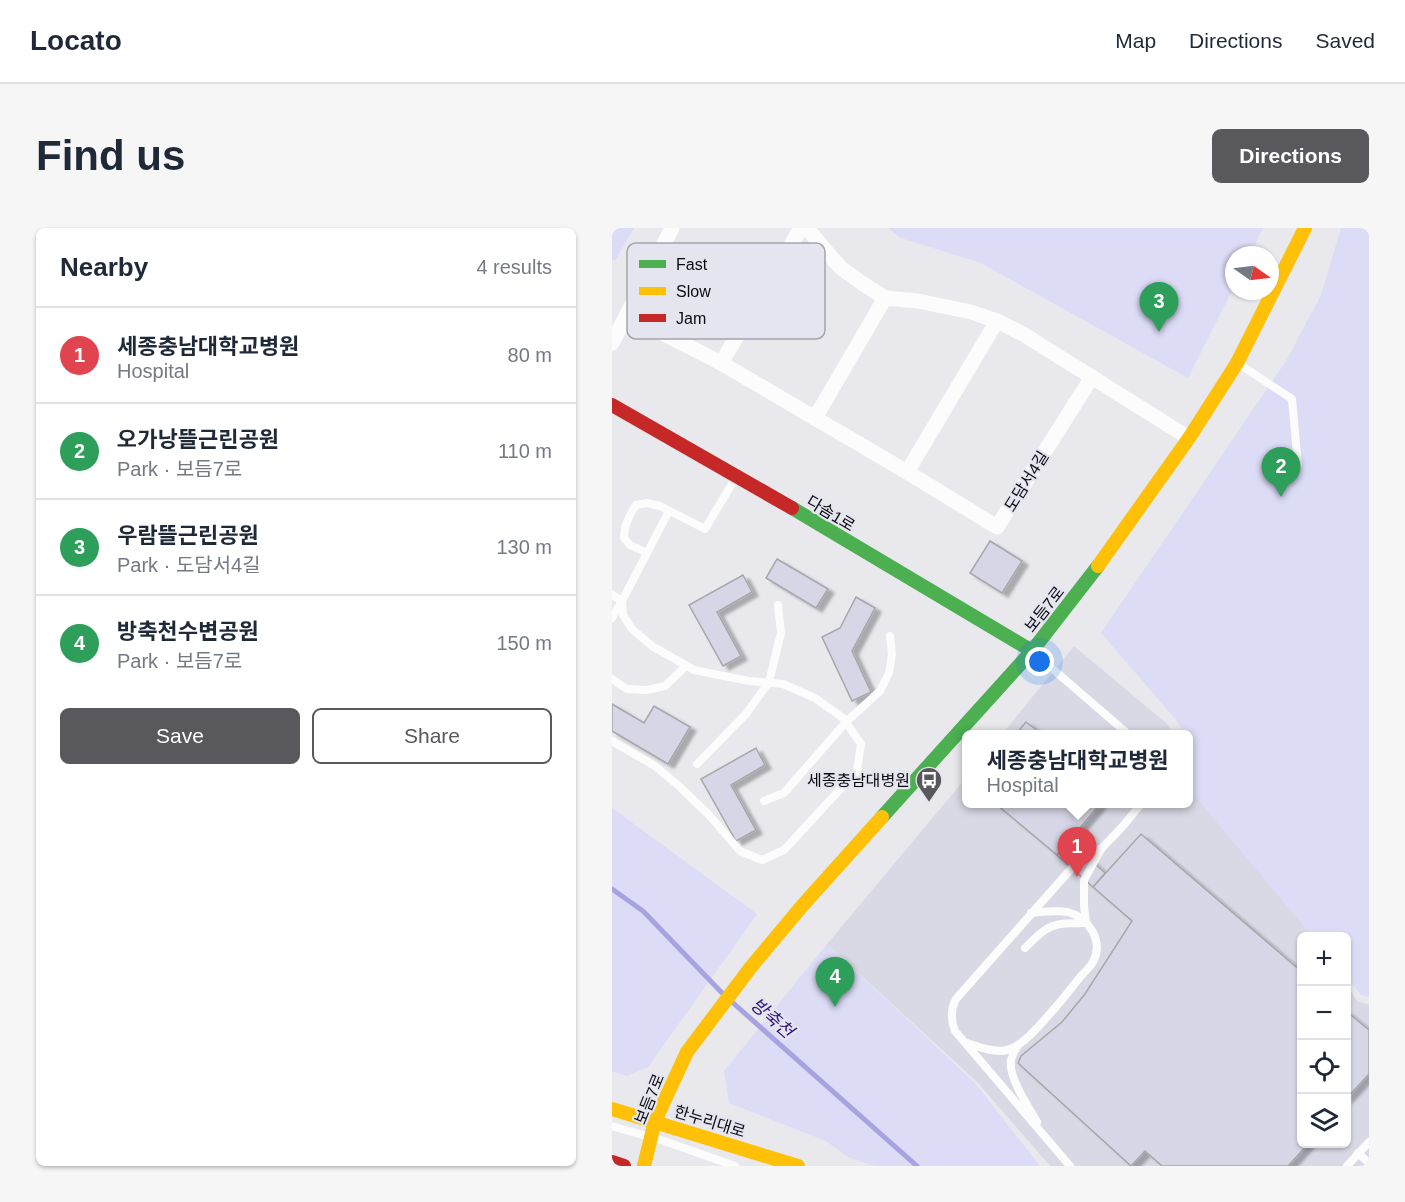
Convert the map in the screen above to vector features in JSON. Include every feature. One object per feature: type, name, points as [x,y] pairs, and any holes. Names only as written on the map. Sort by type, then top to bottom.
[{"type":"street","points":[[664,243],[672,228]]},
{"type":"street","points":[[792,243],[801,228]]},
{"type":"street","points":[[807,228],[819,243]]},
{"type":"street","name":"보듬7로","points":[[645,1162],[655,1121],[687,1052],[751,967],[802,906],[1032,651],[1084,585],[1189,438],[1237,363],[1305,228]]},
{"type":"street","points":[[825,250],[841,268],[885,298],[918,301],[971,312],[997,321],[1023,334],[1189,438]]},
{"type":"street","points":[[815,418],[885,298]]},
{"type":"street","points":[[612,343],[627,315]]},
{"type":"street","points":[[907,472],[997,321]]},
{"type":"street","name":"도담서4길","points":[[674,339],[721,363],[997,527],[1092,377]]},
{"type":"street","points":[[721,363],[735,339]]},
{"type":"street","name":"다솜1로","points":[[612,405],[737,476],[1032,651]]},
{"type":"street","name":"한누리대로","points":[[612,1108],[798,1166]]},
{"type":"street","points":[[612,1162],[624,1166]]},
{"type":"lane","points":[[1237,363],[1292,399],[1298,465],[1288,478]]},
{"type":"lane","points":[[647,553],[630,545],[624,538],[624,528],[636,505],[647,503],[660,506],[705,529],[737,476]]},
{"type":"lane","points":[[612,618],[669,511]]},
{"type":"lane","points":[[612,595],[622,601]]},
{"type":"lane","points":[[612,741],[655,766],[709,815],[740,851],[762,860],[784,850],[857,771],[861,744],[846,722],[815,698],[783,684],[749,681],[694,670],[652,646],[632,629],[623,615],[622,601]]},
{"type":"lane","points":[[697,764],[746,714],[769,682],[781,633],[778,605]]},
{"type":"lane","points":[[764,801],[784,793],[846,722],[880,691],[889,673],[892,654],[890,636]]},
{"type":"lane","points":[[1032,651],[1122,730]]},
{"type":"lane","points":[[612,679],[627,689],[647,690],[665,686],[686,666]]},
{"type":"lane","points":[[1086,923],[1084,880],[1102,848],[1138,808]]},
{"type":"lane","points":[[1070,1166],[955,1030],[952,1023],[952,1006],[1078,861],[1102,848]]},
{"type":"lane","points":[[1031,913],[1053,911],[1069,913],[1090,925],[1097,945],[1093,961],[1066,995],[1017,1047],[1011,1060],[1016,1084],[1044,1134]]},
{"type":"lane","points":[[1025,948],[1042,931],[1052,925],[1086,923]]},
{"type":"lane","points":[[965,1043],[992,1050],[1005,1051],[1017,1047]]},
{"type":"lane","points":[[612,1126],[664,1141],[735,1166]]},
{"type":"lane","points":[[1347,1166],[1369,1142]]},
{"type":"lane","points":[[1359,1153],[1369,1162]]},
{"type":"shaded area","points":[[612,228],[634,228],[615,261],[612,259]]},
{"type":"shaded area","points":[[888,228],[1263,228],[1254,246],[1225,246],[1225,300],[1227,300],[1188,378],[981,263],[901,238]]},
{"type":"shaded area","points":[[1341,228],[1369,228],[1369,997],[1361,995],[1351,982],[1351,932],[1309,932],[1193,794],[1193,730],[1183,730],[1101,633],[1286,361],[1321,295]]},
{"type":"shaded area","points":[[1074,646],[1166,723],[1171,730],[1005,730]]},
{"type":"shaded area","points":[[1193,762],[1309,932],[1297,932],[1297,1148],[1351,1148],[1351,992],[1357,1001],[1369,1005],[1369,1166],[1050,1166],[978,1083],[827,944],[962,783],[962,808],[1193,808]]},
{"type":"shaded area","points":[[612,808],[757,914],[648,1067],[627,1076],[612,1071]]},
{"type":"shaded area","points":[[827,944],[975,1083],[1040,1166],[875,1166],[848,1157],[826,1141],[729,1103],[724,1071]]},
{"type":"building","points":[[990,541],[1022,561],[1002,593],[970,573]]},
{"type":"building","points":[[777,559],[828,589],[816,608],[766,578]]},
{"type":"building","points":[[743,575],[752,592],[717,612],[741,656],[723,666],[689,605]]},
{"type":"building","points":[[856,597],[875,608],[852,651],[871,692],[852,701],[822,637],[840,628]]},
{"type":"building","points":[[612,704],[644,723],[654,706],[690,727],[668,764],[612,731]]},
{"type":"building","points":[[1026,722],[1037,730],[1019,730]]},
{"type":"building","points":[[756,748],[765,765],[731,785],[756,830],[736,841],[701,779]]},
{"type":"building","points":[[1001,808],[1097,808],[1057,855]]},
{"type":"building","points":[[1141,834],[1297,968],[1297,1148],[1304,1148],[1288,1166],[1162,1166],[1145,1151],[1131,1166],[1018,1063],[1021,1056],[1062,1022],[1085,994],[1132,921],[1093,887]]},
{"type":"building","points":[[1069,840],[1105,873],[1093,887],[1057,855]]},
{"type":"building","points":[[1351,1015],[1369,1030],[1369,1074],[1351,1094]]},
{"type":"waterway","name":"방축천","points":[[612,889],[643,911],[725,996]]},
{"type":"waterway","name":"방축천","points":[[732,1002],[917,1166]]},
{"type":"traffic: fast","points":[[792,508],[1032,651]]},
{"type":"traffic: fast","points":[[882,817],[1032,651],[1098,566]]},
{"type":"traffic: slow","points":[[1098,566],[1189,438],[1237,363],[1305,228]]},
{"type":"traffic: slow","points":[[644,1166],[655,1121],[687,1052],[751,967],[882,817]]},
{"type":"traffic: slow","points":[[612,1109],[798,1166]]},
{"type":"traffic: jam","points":[[612,405],[792,508]]},
{"type":"traffic: jam","points":[[612,1162],[624,1166]]},
{"type":"place","name":"우람뜰근린공원","points":[[1159,332]]},
{"type":"place","name":"오가낭뜰근린공원","points":[[1281,497]]},
{"type":"place","name":"세종충남대병원","points":[[929,803]]},
{"type":"place","name":"세종충남대학교병원","points":[[1077,877]]},
{"type":"place","name":"방축천수변공원","points":[[835,1007]]}]
